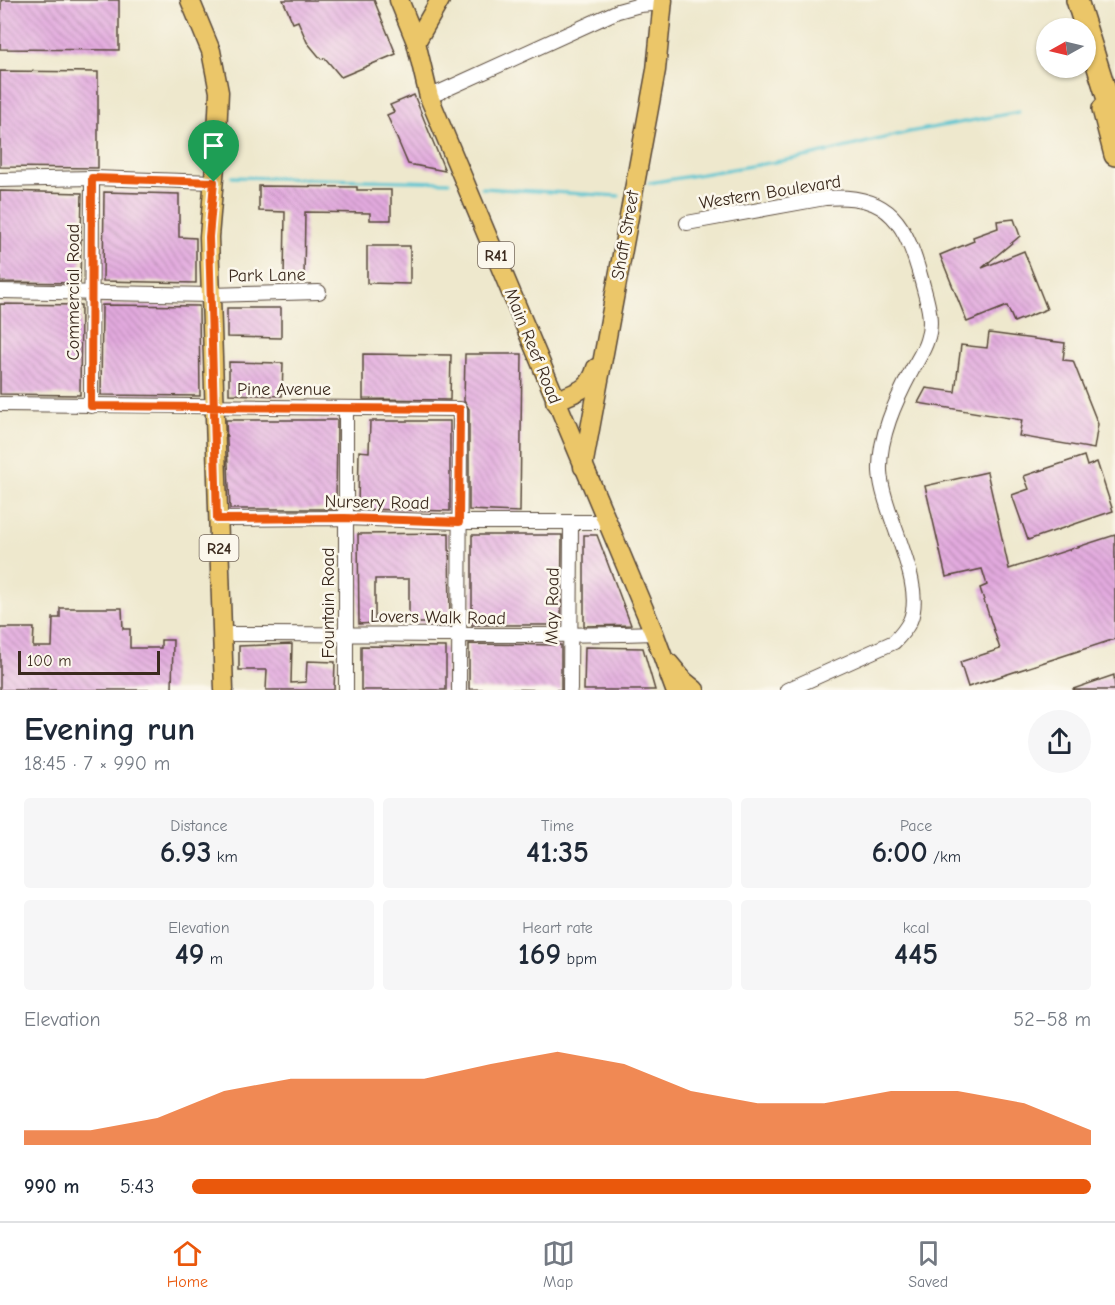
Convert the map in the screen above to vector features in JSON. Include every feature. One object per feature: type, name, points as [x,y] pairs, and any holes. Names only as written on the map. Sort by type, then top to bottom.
[{"type":"highway","points":[[1071,0],[1076,18]]},
{"type":"highway","points":[[1077,0],[1115,122]]},
{"type":"highway","points":[[1094,78],[1115,154]]},
{"type":"main road","name":"R24","points":[[190,0],[211,51],[219,92],[209,237],[224,690]]},
{"type":"main road","name":"Main Reef Road","points":[[399,0],[417,42],[429,97],[654,633],[675,690]]},
{"type":"main road","points":[[417,42],[440,0]]},
{"type":"main road","name":"Shaft Street","points":[[583,467],[656,70],[663,2]]},
{"type":"main road","points":[[555,400],[583,389],[591,382],[606,338]]},
{"type":"main road","points":[[662,655],[684,681],[695,690]]},
{"type":"street","name":"Shaft Street","points":[[429,97],[618,11],[663,2]]},
{"type":"street","points":[[0,180],[92,178],[214,182]]},
{"type":"street","name":"Commercial Road","points":[[91,406],[92,178]]},
{"type":"street","name":"Western Boulevard","points":[[687,223],[825,198],[846,196],[871,202],[892,216],[901,226],[911,246],[928,305],[930,319],[927,341],[902,388],[886,430],[880,471],[884,495],[911,577],[914,594],[911,620],[894,642],[787,690]]},
{"type":"street","name":"Park Lane","points":[[0,291],[211,295],[319,292]]},
{"type":"street","name":"Pine Avenue","points":[[0,404],[460,409],[459,522]]},
{"type":"street","name":"Fountain Road","points":[[346,408],[346,690]]},
{"type":"street","name":"Nursery Road","points":[[217,519],[345,518],[459,522],[607,522]]},
{"type":"street","points":[[459,522],[459,690]]},
{"type":"street","name":"May Road","points":[[570,690],[571,523]]},
{"type":"street","name":"Lovers Walk Road","points":[[222,634],[570,636],[654,633]]},
{"type":"building","points":[[1,0],[119,0],[119,50],[0,49]]},
{"type":"building","points":[[283,0],[374,0],[396,54],[341,77],[325,58],[321,59],[307,42],[298,21],[293,23]]},
{"type":"building","points":[[0,71],[98,72],[98,168],[0,167]]},
{"type":"building","points":[[414,95],[445,171],[408,164],[387,115],[394,112],[390,105]]},
{"type":"building","points":[[259,186],[357,187],[357,190],[391,190],[391,220],[370,220],[370,213],[305,212],[304,280],[284,280],[285,212],[259,211]]},
{"type":"building","points":[[0,191],[82,193],[80,283],[0,282]]},
{"type":"building","points":[[104,192],[179,194],[179,237],[196,238],[196,283],[103,281]]},
{"type":"building","points":[[1014,219],[1020,236],[982,268],[1024,251],[1047,309],[1014,322],[1007,306],[967,322],[940,255],[974,241],[973,237],[998,228],[997,221]]},
{"type":"building","points":[[367,246],[410,246],[410,284],[367,283]]},
{"type":"building","points":[[0,304],[81,305],[80,395],[0,394]]},
{"type":"building","points":[[102,305],[199,306],[200,396],[101,395]]},
{"type":"building","points":[[227,308],[281,308],[281,338],[227,337]]},
{"type":"building","points":[[989,333],[1065,343],[1063,360],[1073,361],[1098,424],[1094,449],[1019,436],[1022,420],[918,403],[926,388],[955,392],[961,345],[987,348]]},
{"type":"building","points":[[363,354],[451,355],[450,400],[363,399]]},
{"type":"building","points":[[465,354],[522,354],[520,512],[469,510],[469,409],[464,401]]},
{"type":"building","points":[[229,362],[283,363],[282,396],[229,394]]},
{"type":"building","points":[[226,420],[337,420],[336,509],[230,509]]},
{"type":"building","points":[[370,421],[450,421],[450,511],[358,509],[359,451],[369,452]]},
{"type":"building","points":[[1084,456],[1087,466],[1097,462],[1113,511],[1028,540],[1012,495],[1029,489],[1024,476]]},
{"type":"building","points":[[987,472],[1009,569],[1115,535],[1115,639],[968,687],[960,662],[1000,649],[980,588],[987,585],[982,569],[946,577],[925,486]]},
{"type":"building","points":[[449,533],[450,623],[409,623],[409,579],[375,579],[375,623],[359,624],[358,534]]},
{"type":"building","points":[[472,535],[562,535],[561,625],[472,625]]},
{"type":"building","points":[[584,535],[597,535],[631,625],[584,626]]},
{"type":"building","points":[[60,608],[122,608],[123,629],[130,629],[130,648],[161,648],[161,640],[173,640],[172,690],[0,690],[0,628],[34,628],[33,647],[52,647],[53,618],[60,618]]},
{"type":"building","points":[[292,644],[291,683],[306,682],[307,661],[335,662],[334,690],[266,690],[267,670],[239,670],[239,646]]},
{"type":"building","points":[[469,644],[561,645],[561,690],[469,689]]},
{"type":"building","points":[[361,646],[446,647],[446,690],[361,690]]},
{"type":"building","points":[[585,647],[643,648],[655,690],[584,690]]},
{"type":"building","points":[[1114,675],[1115,690],[1073,689]]},
{"type":"waterway","points":[[649,183],[810,156],[909,132],[1019,112]]},
{"type":"waterway","points":[[232,177],[449,182]]},
{"type":"waterway","points":[[482,188],[619,196]]},
{"type":"route","points":[[214,182],[92,178],[91,406],[152,406],[213,407],[315,408],[460,409],[459,522],[345,518],[217,519],[213,407],[209,237],[214,182]]}]
